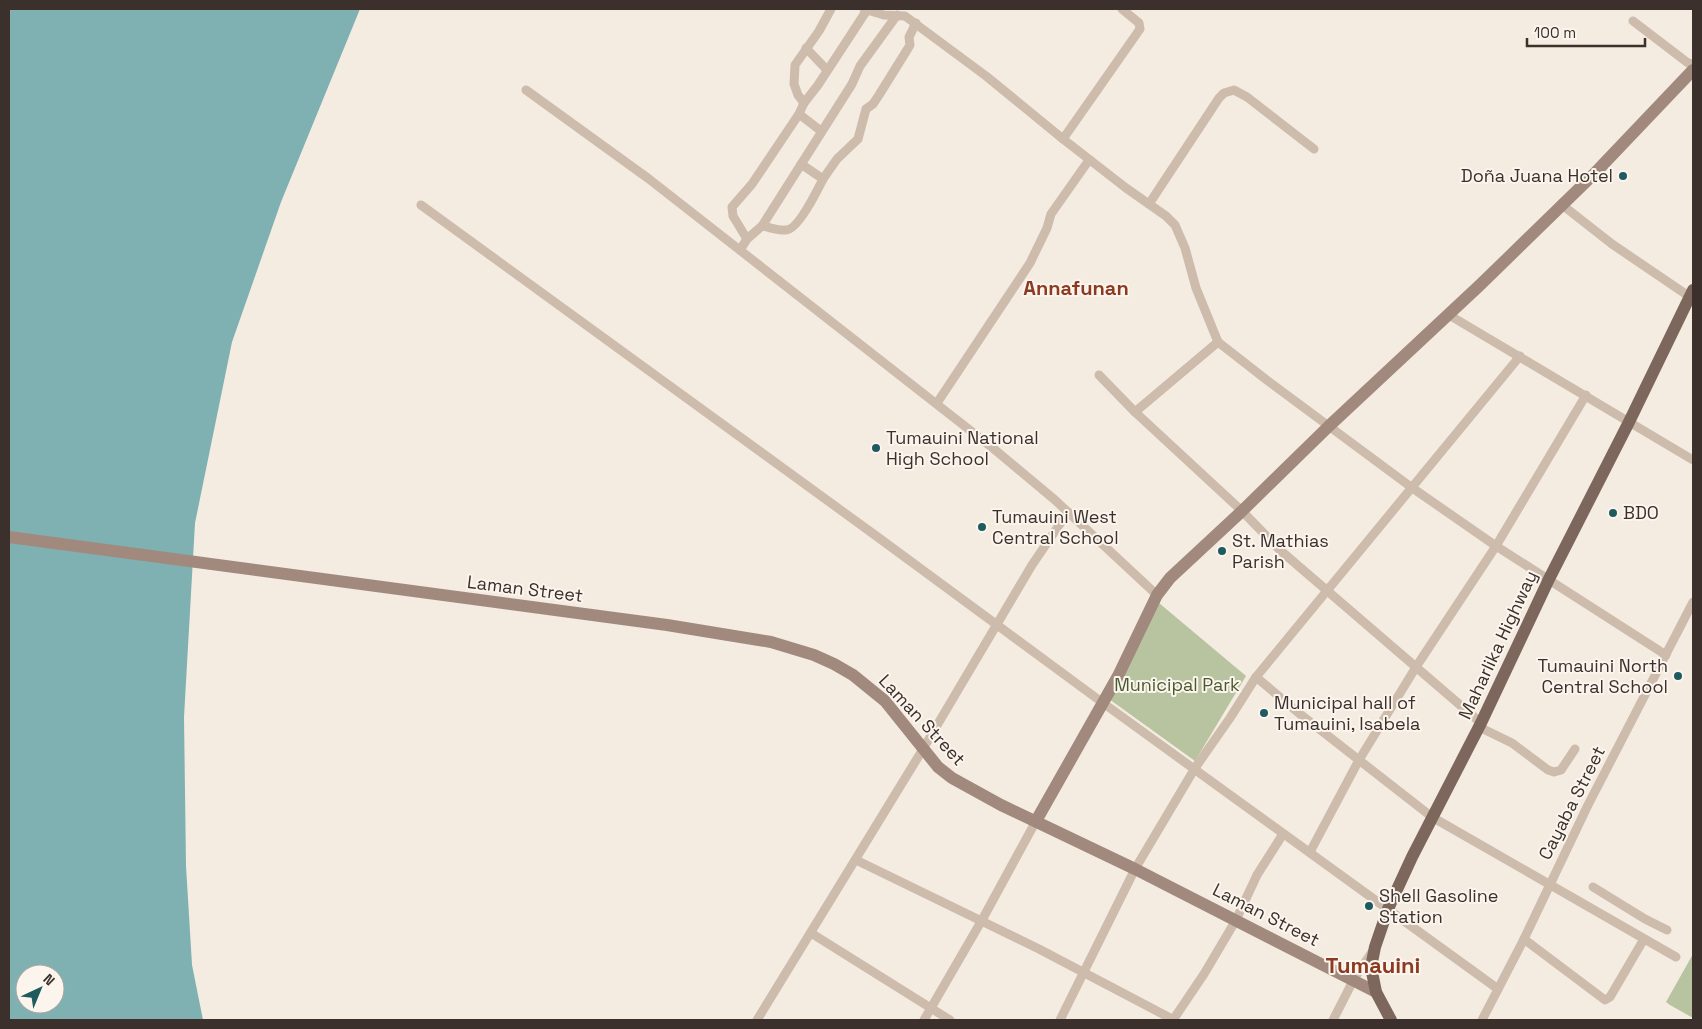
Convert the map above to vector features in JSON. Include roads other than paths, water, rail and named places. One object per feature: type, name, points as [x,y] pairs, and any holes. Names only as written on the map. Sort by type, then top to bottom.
[{"type":"main road","points":[[1036,822],[1118,676],[1157,596],[1181,566],[1242,511],[1328,426],[1449,315],[1594,174],[1693,70]]},
{"type":"main road","name":"Maharlika Highway","points":[[1391,1020],[1376,992],[1372,967],[1374,947],[1388,909],[1432,817],[1480,725],[1548,579],[1692,294]]},
{"type":"main road","name":"Laman Street","points":[[9,537],[667,625],[771,642],[814,655],[853,675],[885,701],[938,767],[952,778],[1036,822],[1135,869],[1354,979],[1376,992]]},
{"type":"street","points":[[804,103],[798,95],[794,84],[795,64],[831,9]]},
{"type":"street","points":[[1063,138],[1140,29],[1139,23],[1122,9]]},
{"type":"street","points":[[748,239],[733,216],[732,207],[752,184],[866,10],[884,15],[904,16],[1004,89],[1089,160],[1176,225],[1186,248],[1196,288],[1218,342],[1411,488],[1496,546],[1666,655]]},
{"type":"street","points":[[740,250],[748,239],[762,226],[852,84],[860,66],[897,15]]},
{"type":"street","points":[[1633,21],[1688,63],[1693,64]]},
{"type":"street","points":[[762,226],[790,230],[796,224],[837,159],[858,139],[866,109],[876,99],[908,50],[910,45],[909,37],[916,23]]},
{"type":"street","points":[[806,48],[827,70]]},
{"type":"street","points":[[526,90],[649,179],[937,403],[1028,476],[1157,596]]},
{"type":"street","points":[[1149,204],[1218,98],[1228,91],[1234,90],[1247,97],[1314,149]]},
{"type":"street","points":[[799,114],[821,131]]},
{"type":"street","points":[[937,403],[1030,263],[1047,228],[1051,214],[1089,160]]},
{"type":"street","points":[[801,164],[823,179]]},
{"type":"street","points":[[1561,204],[1612,244],[1692,294]]},
{"type":"street","points":[[421,205],[1102,703],[1195,768],[1283,834],[1498,988]]},
{"type":"street","points":[[1449,315],[1693,460]]},
{"type":"street","points":[[1135,412],[1218,342]]},
{"type":"street","points":[[1060,1020],[1135,869],[1195,768],[1230,718],[1256,676],[1520,356]]},
{"type":"street","points":[[1098,375],[1242,511],[1281,551],[1328,590],[1480,725],[1512,743],[1548,770],[1554,772],[1561,770],[1575,749]]},
{"type":"street","points":[[1310,852],[1360,760],[1416,667],[1496,546],[1586,395]]},
{"type":"street","points":[[757,1020],[924,749],[1032,565],[1068,512]]},
{"type":"street","name":"Cayaba Street","points":[[1482,1020],[1524,939],[1588,805],[1693,602]]},
{"type":"street","points":[[1256,676],[1300,714],[1432,817],[1676,957]]},
{"type":"street","points":[[924,1020],[1036,822]]},
{"type":"street","points":[[856,860],[982,920],[1174,1020],[1236,920],[1257,875],[1283,834]]},
{"type":"street","points":[[1593,887],[1645,919],[1667,930]]},
{"type":"street","points":[[1524,939],[1605,1000],[1610,997],[1640,937],[1645,919]]},
{"type":"street","points":[[811,933],[950,1020]]},
{"type":"street","points":[[1333,1020],[1354,979],[1374,947]]},
{"type":"water","points":[[9,9],[360,9],[281,202],[232,342],[195,523],[184,717],[186,866],[192,965],[203,1020],[9,1020]]},
{"type":"place","name":"Doña Juana Hotel","points":[[1623,176]]},
{"type":"place","name":"Tumauini National High School","points":[[876,448]]},
{"type":"place","name":"BDO","points":[[1613,513]]},
{"type":"place","name":"Tumauini West Central School","points":[[982,527]]},
{"type":"place","name":"St. Mathias Parish","points":[[1222,551]]},
{"type":"place","name":"Tumauini North Central School","points":[[1678,676]]},
{"type":"place","name":"Municipal hall of Tumauini, Isabela","points":[[1264,713]]},
{"type":"place","name":"Shell Gasoline Station","points":[[1369,906]]},
{"type":"district","name":"Annafunan","points":[[1076,288]]},
{"type":"district","name":"Tumauini","points":[[1373,965]]},
{"type":"park label","name":"Municipal Park","points":[[1177,685]]}]
